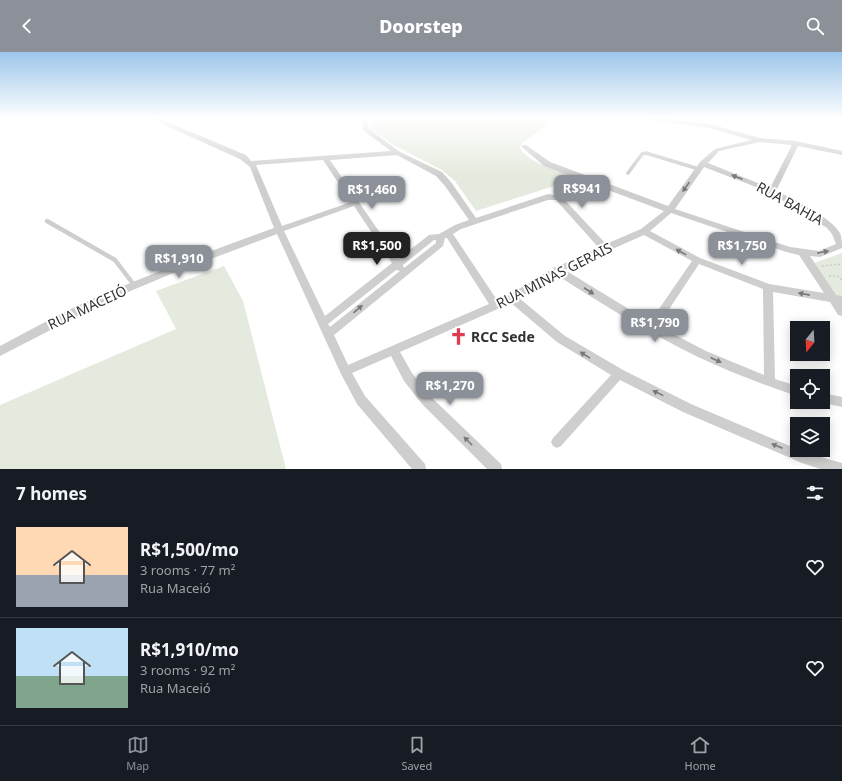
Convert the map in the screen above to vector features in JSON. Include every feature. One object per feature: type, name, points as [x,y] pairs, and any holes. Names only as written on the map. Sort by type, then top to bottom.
[{"type":"street","points":[[197,137],[243,157],[253,166],[279,229],[344,371],[361,400],[420,469]]},
{"type":"street","points":[[376,137],[398,153],[439,174],[448,184],[474,222]]},
{"type":"street","points":[[751,137],[760,140],[796,143],[842,153]]},
{"type":"street","name":"RUA MINAS GERAIS","points":[[344,371],[394,351],[512,298],[557,270],[644,230],[670,210],[701,167],[717,150],[760,140]]},
{"type":"street","points":[[772,190],[796,143]]},
{"type":"street","name":"RUA BAHIA","points":[[524,146],[547,164],[764,243],[804,253],[820,254],[842,243],[830,226],[772,190],[701,167]]},
{"type":"street","points":[[250,163],[398,153]]},
{"type":"street","points":[[326,159],[403,272]]},
{"type":"street","points":[[323,323],[429,239],[444,235],[474,222],[548,197],[558,198],[604,248]]},
{"type":"street","name":"RUA MACEIÓ","points":[[0,351],[69,314],[134,285],[279,229],[355,203]]},
{"type":"street","points":[[644,230],[697,260],[768,287],[837,300]]},
{"type":"street","points":[[328,334],[403,272],[440,244],[444,235]]},
{"type":"street","points":[[444,235],[495,305]]},
{"type":"street","points":[[804,253],[837,300],[842,312]]},
{"type":"street","points":[[651,328],[697,260]]},
{"type":"street","points":[[557,270],[615,308],[686,347],[770,382],[790,389]]},
{"type":"street","points":[[768,287],[770,382]]},
{"type":"street","points":[[512,298],[561,339],[619,374],[701,414],[802,457],[840,469]]},
{"type":"street","points":[[394,351],[408,377],[427,401],[496,469]]},
{"type":"street","points":[[557,442],[619,374]]},
{"type":"street","points":[[830,399],[842,402]]},
{"type":"lane","points":[[628,173],[642,154],[646,153],[701,167]]},
{"type":"lane","points":[[47,221],[115,260],[134,285]]},
{"type":"path","points":[[813,267],[842,264]]},
{"type":"path","points":[[819,276],[837,276],[842,280]]},
{"type":"shaded area","points":[[383,137],[530,137],[522,143],[520,148],[529,158],[568,174],[563,183],[476,211],[455,181],[442,170],[392,144]]},
{"type":"shaded area","points":[[842,253],[842,297],[836,296],[814,263]]},
{"type":"shaded area","points":[[224,266],[243,301],[286,469],[0,469],[0,405],[176,329],[156,291]]},
{"type":"place","name":"RCC Sede","points":[[458,336]]}]
